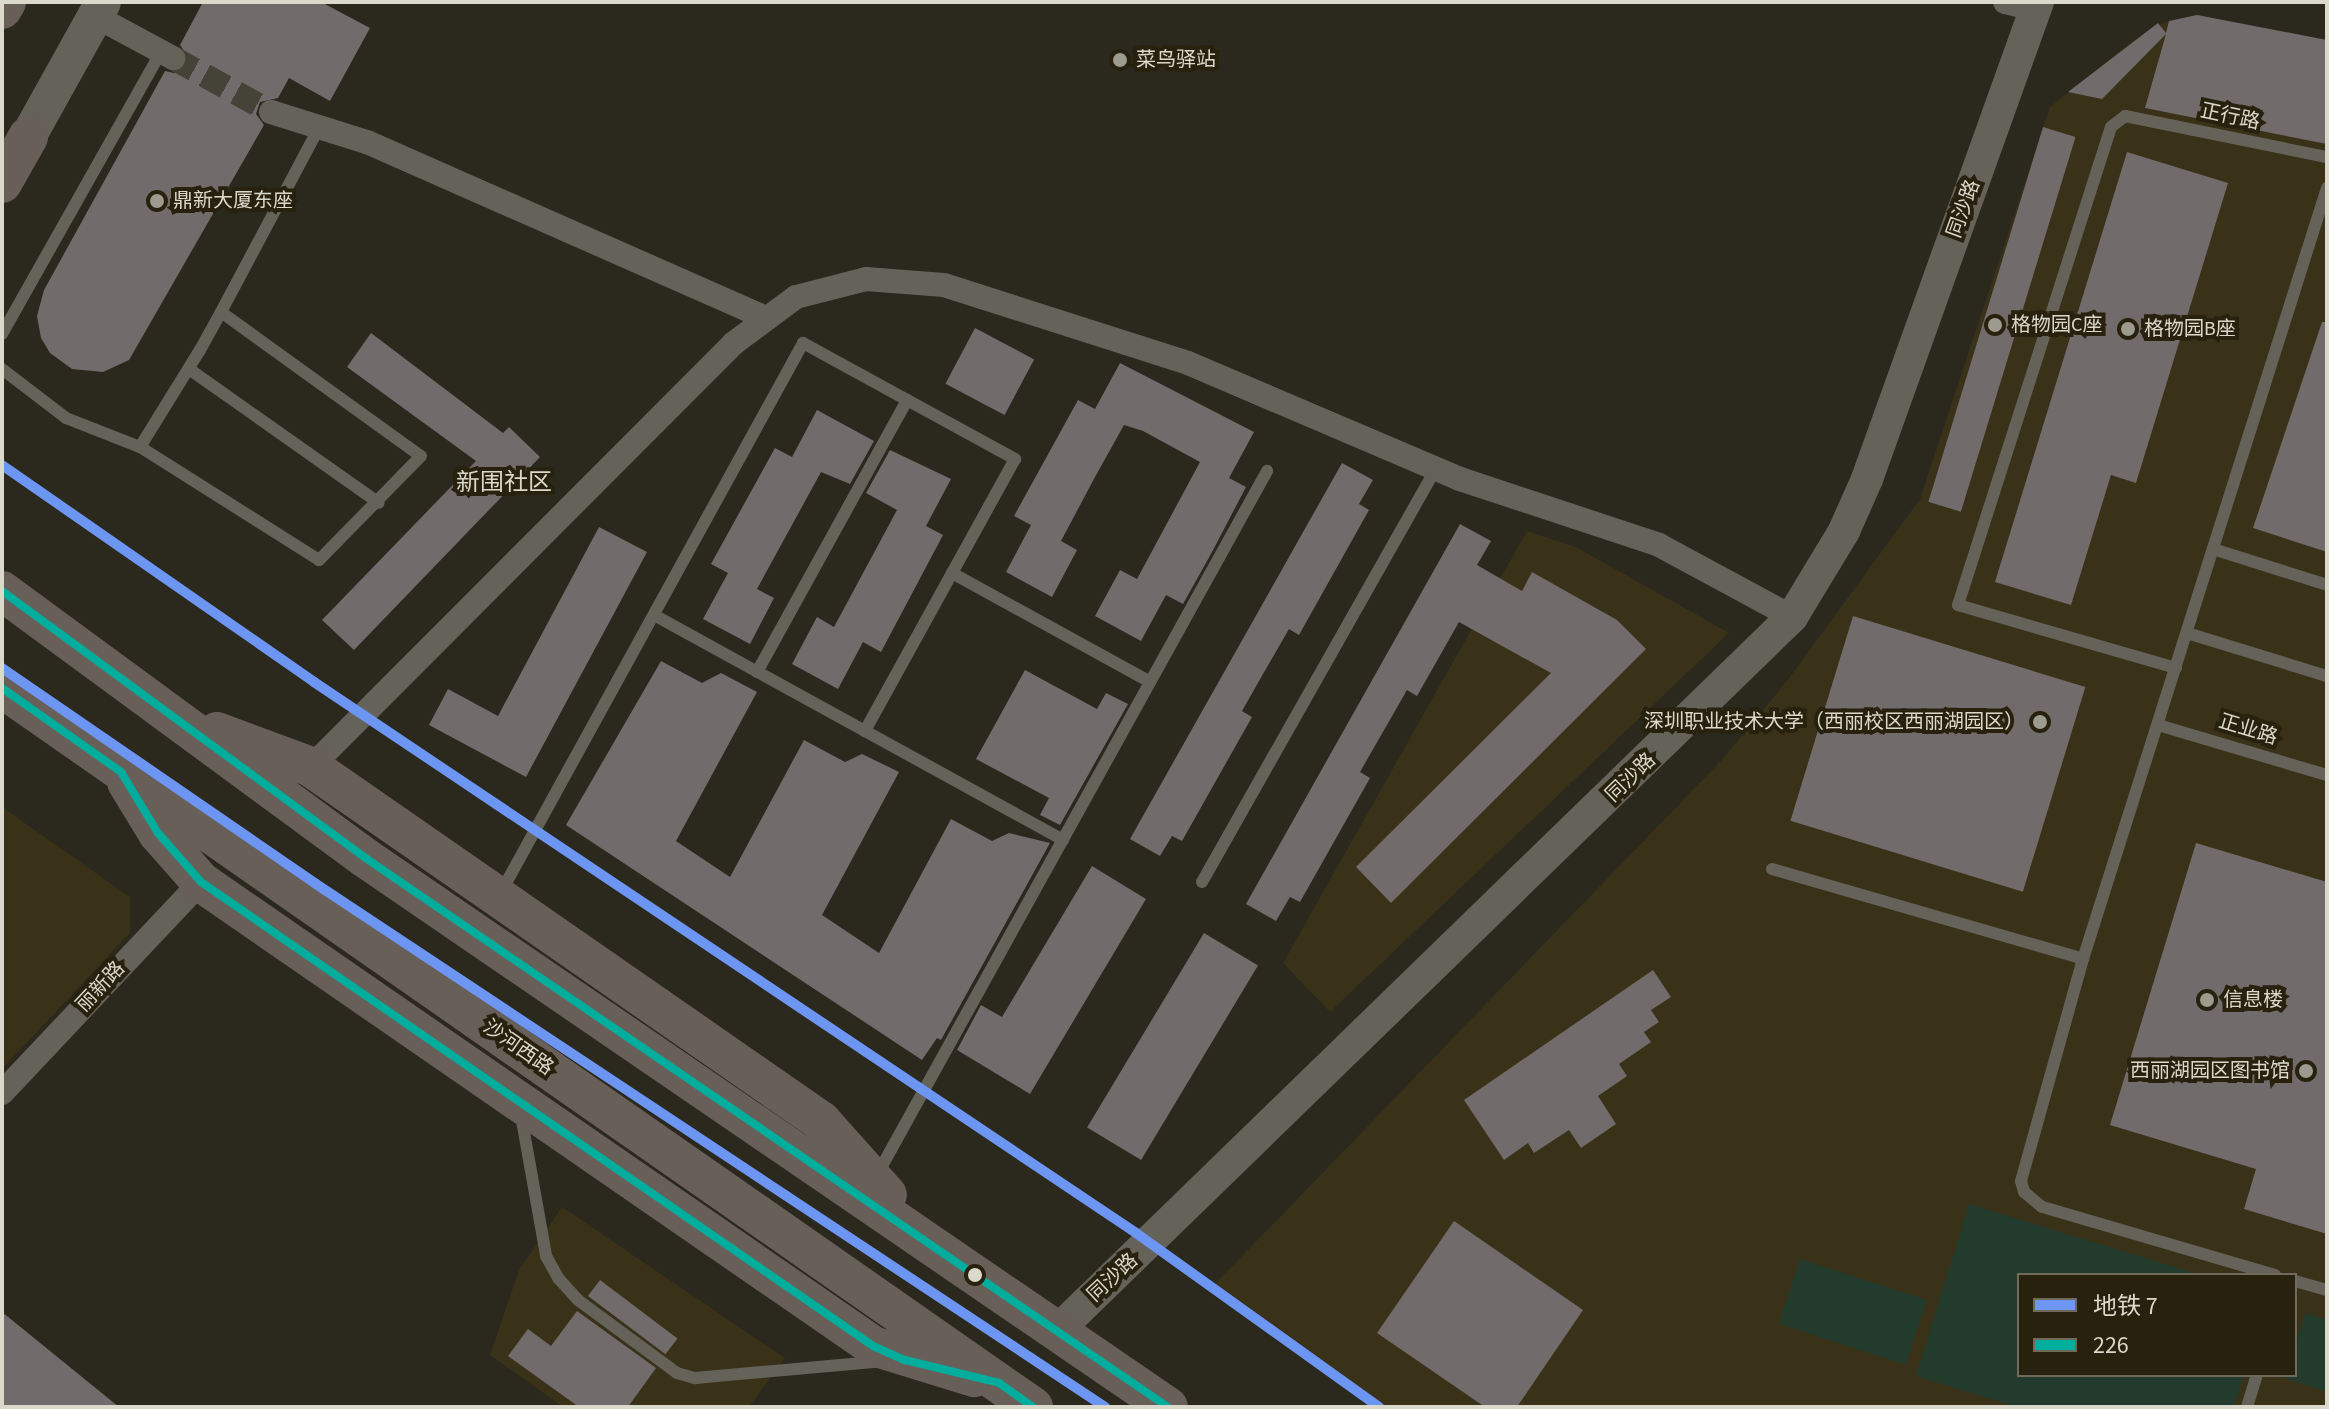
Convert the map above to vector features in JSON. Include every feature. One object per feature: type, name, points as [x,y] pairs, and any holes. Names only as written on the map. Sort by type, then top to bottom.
[{"type":"main road","points":[[2,9],[6,2]]},
{"type":"main road","points":[[2,183],[15,147],[99,9]]},
{"type":"main road","points":[[2,591],[364,857],[1168,1407]]},
{"type":"main road","name":"沙河西路","points":[[2,688],[509,1049],[1033,1407]]},
{"type":"main road","points":[[161,707],[311,767],[821,1121],[930,1243]]},
{"type":"main road","points":[[121,772],[158,833],[201,882],[517,1094],[873,1346],[905,1360],[999,1383]]},
{"type":"street","name":"同沙路","points":[[1058,1330],[1792,617],[1844,531],[1867,479],[2026,4]]},
{"type":"street","points":[[99,9],[167,55]]},
{"type":"street","points":[[271,112],[367,142],[764,317]]},
{"type":"street","points":[[311,767],[764,317],[827,285],[904,278],[944,285],[1188,363],[1436,469],[1659,545],[1792,617]]},
{"type":"street","name":"丽新路","points":[[2,1093],[201,882]]},
{"type":"lane","points":[[2,334],[167,55]]},
{"type":"lane","name":"正行路","points":[[2176,668],[1958,605],[2111,127],[2125,116],[2327,157]]},
{"type":"lane","points":[[140,447],[221,312],[319,128]]},
{"type":"lane","points":[[2268,1273],[2042,1207],[2024,1192],[2024,1165],[2083,959],[2327,188]]},
{"type":"lane","points":[[2,369],[66,418],[140,447],[319,560],[379,503],[421,456],[221,312]]},
{"type":"lane","points":[[498,897],[803,343],[1015,459],[865,731]]},
{"type":"lane","points":[[189,369],[379,503]]},
{"type":"lane","points":[[757,672],[907,400]]},
{"type":"lane","points":[[1202,882],[1436,469]]},
{"type":"lane","points":[[874,1181],[1267,471]]},
{"type":"lane","points":[[2213,549],[2327,585]]},
{"type":"lane","points":[[952,573],[1150,682]]},
{"type":"lane","points":[[654,615],[1063,840]]},
{"type":"lane","points":[[2187,633],[2327,676]]},
{"type":"lane","name":"正业路","points":[[2158,725],[2327,775]]},
{"type":"lane","points":[[1772,869],[2083,959]]},
{"type":"lane","points":[[517,1094],[546,1256],[578,1300],[677,1373],[695,1378],[905,1360]]},
{"type":"lane","points":[[2297,1282],[2327,1290]]},
{"type":"lane","points":[[2247,1407],[2256,1377]]},
{"type":"shaded area","name":"深圳职业技术大学（西丽校区西丽湖园区）","points":[[2197,15],[2327,41],[2327,1407],[1381,1407],[1215,1284],[1719,763],[1787,681],[1920,499],[2050,107],[2133,41],[2166,22]]},
{"type":"shaded area","points":[[1527,531],[1576,547],[1729,633],[1330,1012],[1283,963]]},
{"type":"shaded area","points":[[2,807],[130,897],[130,933],[2,1069]]},
{"type":"shaded area","points":[[562,1207],[785,1358],[749,1407],[563,1407],[490,1355],[519,1270]]},
{"type":"green space","points":[[1969,1204],[2194,1273],[2017,1273],[2017,1377],[2243,1377],[2234,1407],[2017,1407],[1916,1376]]},
{"type":"green space","points":[[1800,1259],[1926,1300],[1905,1365],[1779,1324]]},
{"type":"green space","points":[[2306,1313],[2327,1320],[2327,1392],[2284,1378],[2297,1377],[2297,1339]]},
{"type":"building","name":"鼎新大厦东座","points":[[203,2],[321,2],[370,28],[330,101],[289,78],[278,98],[260,102],[256,114],[264,125],[129,360],[103,372],[72,369],[50,353],[41,338],[37,316],[44,290],[165,71],[174,73],[186,66],[188,57],[180,45]]},
{"type":"building","points":[[2197,15],[2327,40],[2327,144],[2145,108],[2166,34],[2102,99],[2068,92],[2158,23],[2166,33],[2169,21]]},
{"type":"building","points":[[2043,127],[2076,137],[1961,512],[1928,502]]},
{"type":"building","name":"格物园B座","points":[[2127,152],[2228,183],[2136,483],[2111,475],[2071,605],[1995,582]]},
{"type":"building","points":[[2322,322],[2327,322],[2327,552],[2253,528]]},
{"type":"building","points":[[975,328],[1034,359],[1005,415],[945,384]]},
{"type":"building","points":[[371,333],[503,433],[509,427],[540,457],[354,650],[322,620],[476,461],[347,367]]},
{"type":"building","points":[[1120,363],[1254,432],[1229,478],[1246,487],[1212,552],[1183,604],[1166,595],[1141,641],[1095,616],[1120,570],[1137,579],[1200,462],[1143,431],[1124,425],[1095,477],[1061,541],[1077,550],[1052,597],[1006,572],[1031,525],[1014,516],[1078,400],[1095,409]]},
{"type":"building","points":[[817,410],[874,441],[850,484],[821,472],[757,589],[774,598],[750,644],[703,619],[728,573],[711,564],[775,448],[792,457]]},
{"type":"building","points":[[890,450],[951,479],[926,526],[943,535],[881,652],[863,642],[838,689],[792,664],[817,617],[834,627],[897,510],[866,493]]},
{"type":"building","points":[[1342,463],[1373,480],[1359,504],[1369,510],[1299,635],[1289,629],[1242,711],[1252,717],[1182,841],[1172,836],[1160,856],[1130,839]]},
{"type":"building","points":[[1460,524],[1491,541],[1477,565],[1522,591],[1532,572],[1617,620],[1646,649],[1391,903],[1356,867],[1551,673],[1459,622],[1417,696],[1407,690],[1360,772],[1370,778],[1300,902],[1290,897],[1276,921],[1246,904]]},
{"type":"building","points":[[599,527],[647,552],[526,777],[429,725],[448,689],[498,716]]},
{"type":"building","points":[[1853,616],[2085,687],[2023,892],[1790,821]]},
{"type":"building","points":[[661,661],[702,683],[721,673],[757,692],[676,841],[730,877],[804,740],[845,762],[862,754],[899,772],[822,915],[879,953],[951,819],[992,841],[1009,833],[1050,843],[941,1040],[937,1038],[922,1060],[566,825]]},
{"type":"building","points":[[1025,670],[1097,709],[1106,693],[1128,704],[1060,825],[1040,815],[1049,798],[976,759]]},
{"type":"building","points":[[2196,843],[2327,882],[2327,1234],[2244,1209],[2256,1169],[2110,1125]]},
{"type":"building","points":[[1092,866],[1146,899],[1030,1094],[957,1050],[981,1005],[1002,1017]]},
{"type":"building","points":[[1204,933],[1258,965],[1141,1160],[1087,1128]]},
{"type":"building","points":[[1653,970],[1671,997],[1651,1010],[1659,1022],[1644,1032],[1651,1042],[1619,1064],[1627,1076],[1598,1096],[1616,1124],[1581,1148],[1569,1130],[1534,1153],[1528,1143],[1504,1160],[1464,1100]]},
{"type":"building","points":[[1454,1221],[1583,1310],[1517,1407],[1485,1407],[1377,1333]]},
{"type":"building","points":[[600,1280],[677,1338],[665,1354],[588,1296]]},
{"type":"building","points":[[577,1311],[656,1368],[628,1407],[579,1407],[508,1356],[528,1329],[551,1346]]},
{"type":"building","points":[[2,1312],[119,1407],[2,1407]]},
{"type":"tunnel","points":[[173,58],[271,112]]},
{"type":"metro line","name":"7","points":[[2,465],[314,682],[1136,1233],[1379,1407]]},
{"type":"metro line","name":"7","points":[[2,668],[316,884],[1105,1407]]},
{"type":"transit line","name":"226","points":[[2,591],[364,857],[1168,1407]]},
{"type":"transit line","name":"226","points":[[2,688],[121,772],[158,833],[201,882],[873,1346],[905,1360],[999,1383],[1033,1407]]},
{"type":"place","name":"菜鸟驿站","points":[[1120,60]]},
{"type":"place","name":"鼎新大厦东座","points":[[157,201]]},
{"type":"place","name":"格物园C座","points":[[1995,325]]},
{"type":"place","name":"格物园B座","points":[[2128,329]]},
{"type":"place","name":"深圳职业技术大学（西丽校区西丽湖园区）","points":[[2040,722]]},
{"type":"place","name":"信息楼","points":[[2207,1000]]},
{"type":"place","name":"西丽湖园区图书馆","points":[[2306,1071]]},
{"type":"district","name":"新围社区","points":[[504,483]]}]
